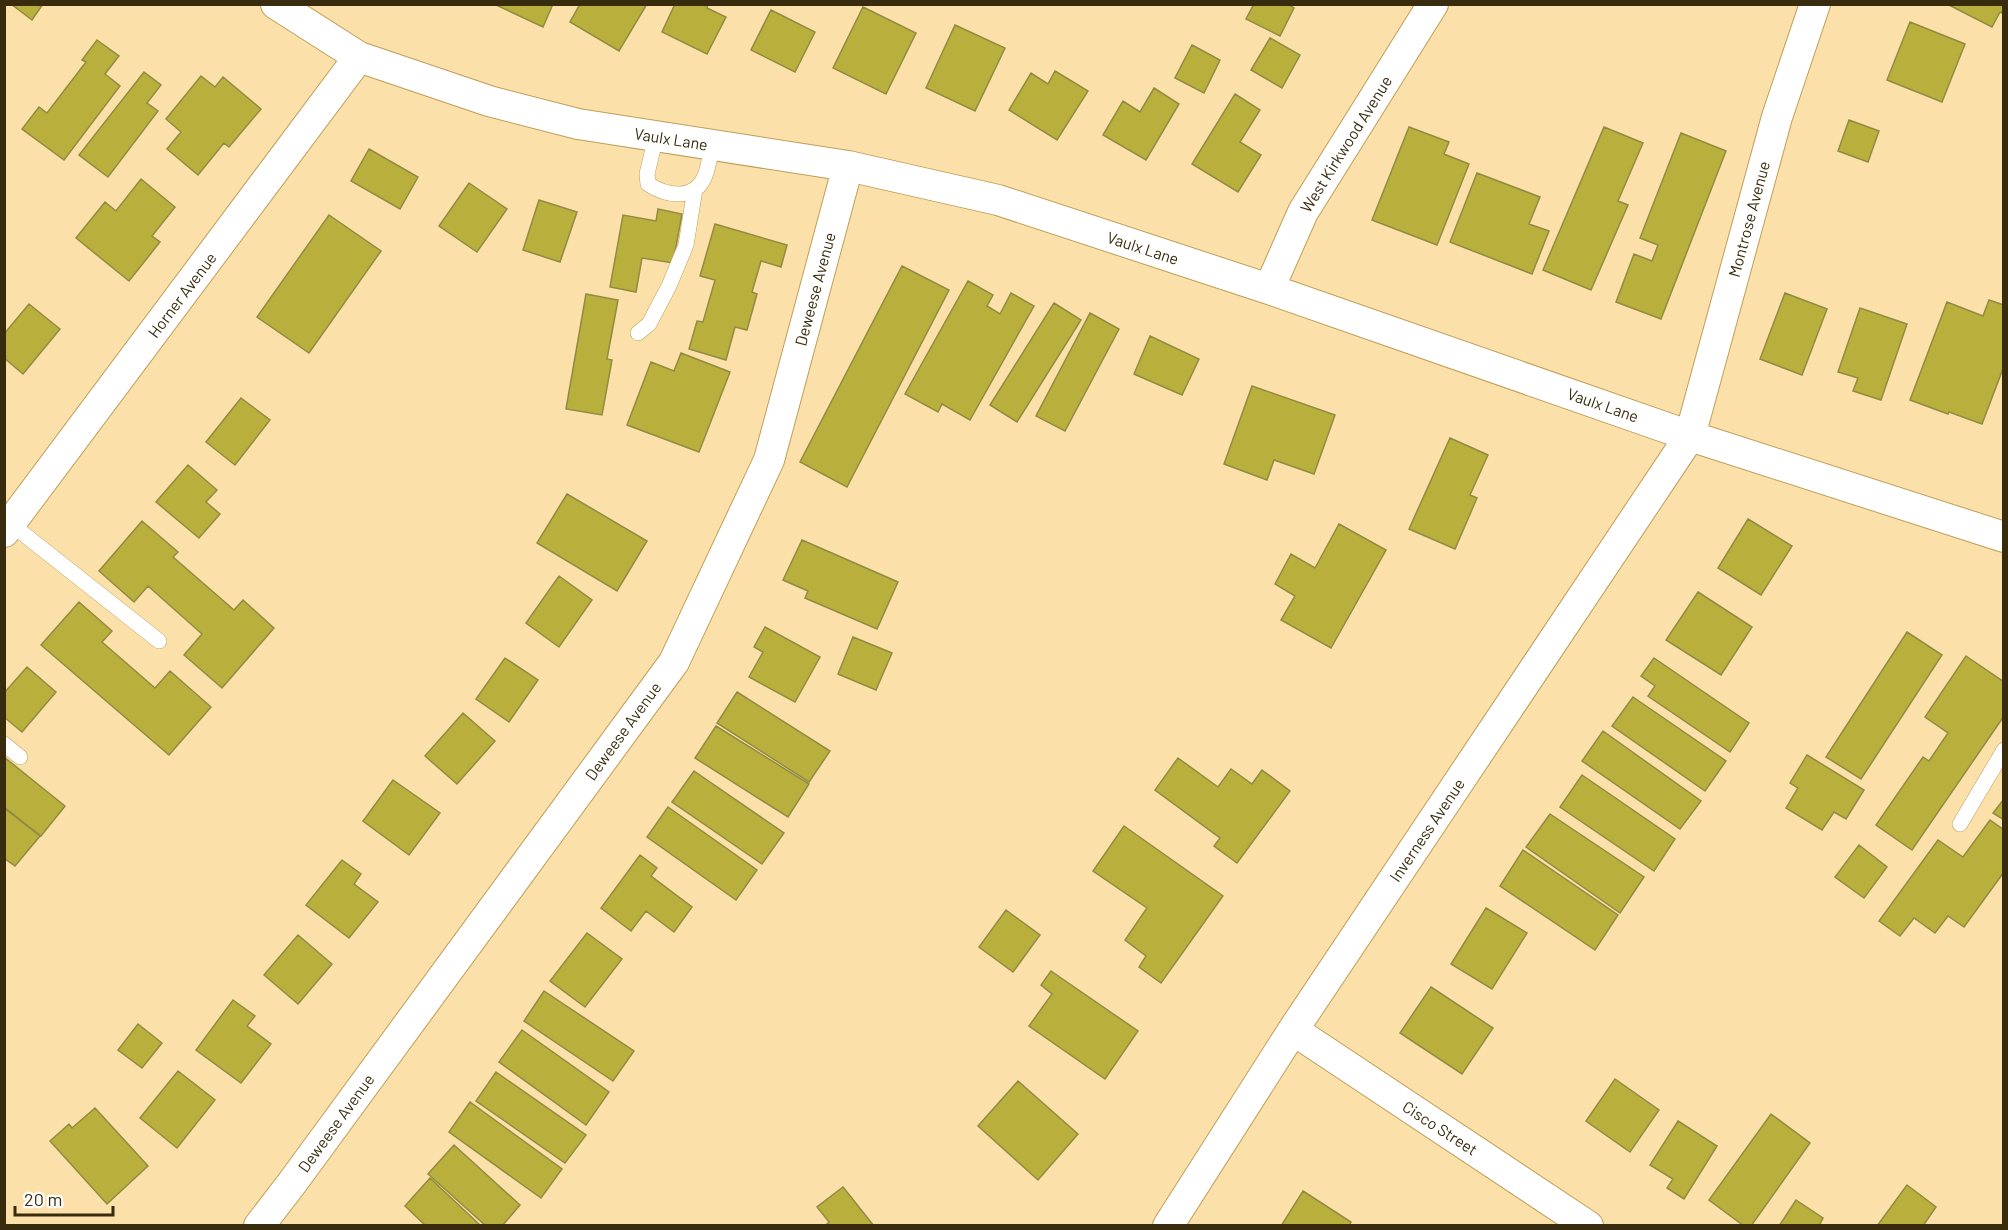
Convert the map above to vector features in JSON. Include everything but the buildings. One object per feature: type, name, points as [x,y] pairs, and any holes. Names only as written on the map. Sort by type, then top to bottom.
[{"type":"street","name":"Vaulx Lane","points":[[276,4],[359,57],[489,101],[578,124],[848,165],[998,200],[1269,289],[1690,436],[2004,537]]},
{"type":"street","name":"West Kirkwood Avenue","points":[[1269,289],[1303,212],[1433,4]]},
{"type":"street","name":"Montrose Avenue","points":[[1690,436],[1777,117],[1815,4]]},
{"type":"street","name":"Horner Avenue","points":[[8,528],[359,57]]},
{"type":"street","name":"Deweese Avenue","points":[[259,1226],[674,662],[769,460],[848,165]]},
{"type":"street","name":"Inverness Avenue","points":[[1168,1226],[1293,1030],[1690,436]]},
{"type":"street","name":"Cisco Street","points":[[1293,1030],[1588,1226]]},
{"type":"lane","points":[[656,136],[647,174],[648,184],[660,192],[682,195],[695,189]]},
{"type":"lane","points":[[638,333],[649,324],[669,286],[686,245],[695,189],[706,174],[713,145]]},
{"type":"lane","points":[[8,528],[159,641]]},
{"type":"lane","points":[[4,744],[20,758]]},
{"type":"lane","points":[[1960,824],[2004,750]]}]
